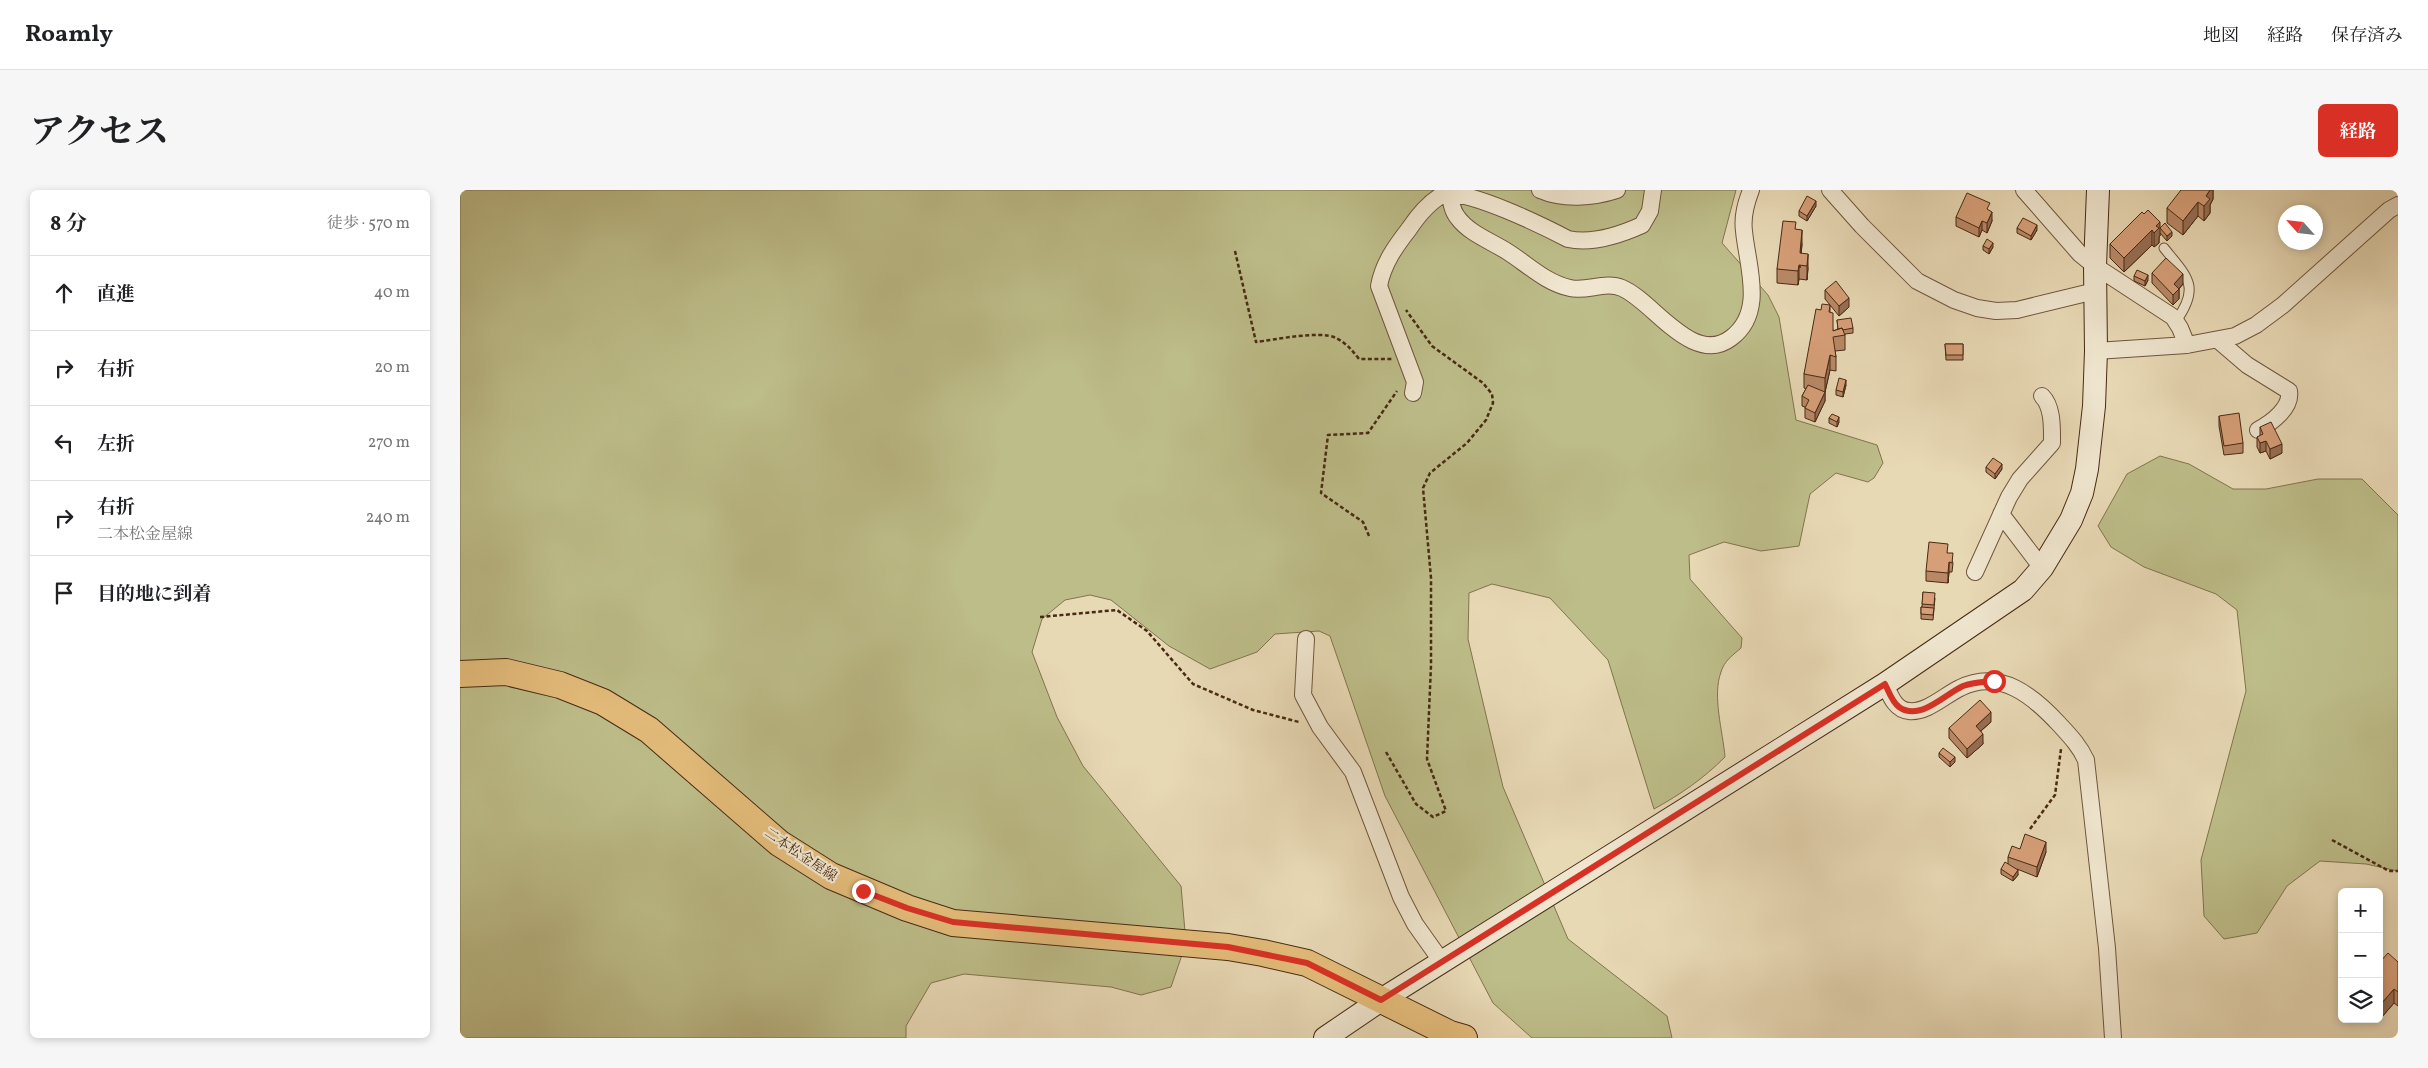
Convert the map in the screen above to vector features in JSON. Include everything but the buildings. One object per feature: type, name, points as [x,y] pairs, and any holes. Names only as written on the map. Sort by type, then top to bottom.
[{"type":"main road","name":"二本松金屋線","points":[[460,674],[506,672],[560,685],[603,702],[649,730],[779,843],[831,876],[907,908],[953,922],[1228,947],[1307,963],[1464,1038]]},
{"type":"street","points":[[1540,190],[1567,196],[1592,196],[1617,190]]},
{"type":"street","points":[[1413,393],[1415,382],[1406,360],[1402,342],[1382,298],[1379,286],[1381,274],[1398,243],[1417,218],[1436,199],[1450,193],[1467,194],[1487,199],[1568,239],[1580,240],[1606,237],[1642,225],[1650,211],[1653,190]]},
{"type":"street","points":[[1450,193],[1454,212],[1469,229],[1507,251],[1551,281],[1580,289],[1602,286],[1620,287],[1640,301],[1671,328],[1700,343],[1713,346],[1731,338],[1743,326],[1748,314],[1752,294],[1744,216],[1745,204],[1751,190]]},
{"type":"street","points":[[1830,190],[1862,226],[1917,281],[1954,300],[1996,312],[2017,310],[2095,291]]},
{"type":"street","points":[[2024,190],[2058,231],[2095,266],[2176,320],[2187,345]]},
{"type":"street","points":[[1325,1038],[1381,1000],[1885,684],[2023,590],[2042,568],[2071,520],[2082,493],[2087,469],[2093,415],[2096,351],[2095,266],[2098,190]]},
{"type":"street","points":[[2096,351],[2219,341],[2247,330],[2283,305],[2389,210],[2398,205]]},
{"type":"street","points":[[2219,341],[2247,365],[2289,391],[2288,402],[2277,417],[2258,430]]},
{"type":"street","points":[[1976,572],[2000,514],[2020,479],[2052,444],[2050,414],[2046,400],[2042,396]]},
{"type":"street","points":[[2000,514],[2042,568]]},
{"type":"street","points":[[1306,639],[1302,682],[1303,695],[1320,727],[1353,772],[1401,897],[1415,924],[1442,962]]},
{"type":"street","points":[[1885,684],[1898,707],[1914,712],[1962,687],[1977,682],[2008,684],[2019,688],[2042,705],[2079,746],[2086,760],[2107,948],[2113,1038]]},
{"type":"lane","points":[[2164,248],[2189,281],[2190,293],[2176,320]]},
{"type":"path","points":[[1235,251],[1256,342],[1302,336],[1334,336],[1350,348],[1359,359],[1406,360]]},
{"type":"path","points":[[1386,752],[1416,804],[1433,817],[1446,811],[1427,759],[1431,664],[1431,578],[1423,488],[1430,473],[1467,443],[1486,420],[1493,402],[1492,394],[1483,383],[1432,346],[1402,306]]},
{"type":"path","points":[[1369,536],[1363,522],[1321,493],[1328,435],[1368,433],[1399,389],[1413,393]]},
{"type":"path","points":[[1040,617],[1117,610],[1147,631],[1193,684],[1253,710],[1320,727]]},
{"type":"path","points":[[2030,829],[2055,795],[2064,730]]},
{"type":"path","points":[[2332,840],[2389,871],[2398,871]]},
{"type":"green space","points":[[460,190],[1736,190],[1722,243],[1768,295],[1779,317],[1796,420],[1877,445],[1883,463],[1874,478],[1868,482],[1836,473],[1810,494],[1799,546],[1761,551],[1724,542],[1689,555],[1690,579],[1742,638],[1741,648],[1724,665],[1719,682],[1718,703],[1725,757],[1691,786],[1654,809],[1608,660],[1550,598],[1492,584],[1469,593],[1468,639],[1503,787],[1568,939],[1667,1016],[1672,1038],[1532,1038],[1493,1003],[1385,796],[1330,636],[1319,631],[1275,634],[1257,652],[1210,669],[1169,646],[1111,600],[1090,595],[1065,600],[1042,619],[1032,652],[1057,717],[1083,766],[1181,886],[1186,943],[1171,987],[1141,995],[1111,987],[964,974],[931,983],[906,1026],[906,1038],[460,1038]]},
{"type":"green space","points":[[2160,456],[2189,464],[2233,489],[2266,489],[2318,479],[2362,479],[2398,515],[2398,871],[2366,864],[2320,861],[2287,886],[2257,933],[2224,939],[2204,916],[2201,860],[2246,691],[2237,610],[2216,594],[2144,567],[2111,547],[2098,526],[2127,474]]},
{"type":"route","points":[[863,891],[907,908],[953,922],[1228,947],[1263,953],[1307,963],[1381,1000],[1596,867],[1885,684],[1898,707],[1914,712],[1962,687],[1977,682],[1994,681]]}]
